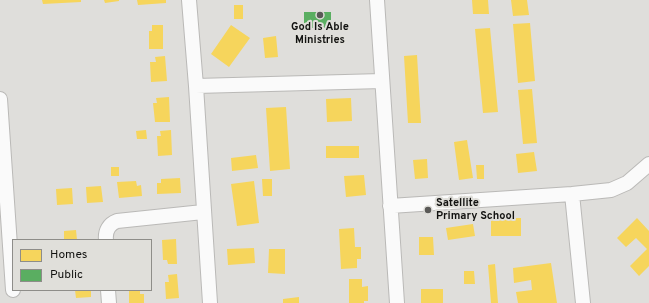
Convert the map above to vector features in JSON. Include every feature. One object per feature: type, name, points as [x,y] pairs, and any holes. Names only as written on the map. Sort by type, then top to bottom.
[{"type":"street","points":[[189,0],[210,303]]},
{"type":"street","points":[[377,0],[397,303]]},
{"type":"street","points":[[196,86],[382,81]]},
{"type":"street","points":[[0,99],[12,275]]},
{"type":"street","points":[[390,206],[611,190],[633,178],[649,164]]},
{"type":"street","points":[[572,194],[583,303]]},
{"type":"street","points":[[106,239],[107,229],[118,221],[203,212]]},
{"type":"street","points":[[13,291],[14,303]]},
{"type":"street","points":[[108,291],[109,303]]},
{"type":"building: Homes","points":[[42,0],[81,0],[81,2],[43,4]]},
{"type":"building: Homes","points":[[104,0],[119,0],[119,1],[105,3]]},
{"type":"building: Homes","points":[[137,0],[166,0],[166,3],[138,5]]},
{"type":"building: Homes","points":[[472,0],[488,0],[489,14],[473,14]]},
{"type":"building: Homes","points":[[511,0],[527,0],[529,15],[513,16]]},
{"type":"building: Homes","points":[[234,5],[243,5],[243,19],[234,19]]},
{"type":"building: Homes","points":[[530,23],[535,81],[518,83],[513,24]]},
{"type":"building: Homes","points":[[152,25],[163,25],[163,49],[149,49],[149,31],[152,31]]},
{"type":"building: Homes","points":[[231,25],[250,38],[229,67],[211,54]]},
{"type":"building: Homes","points":[[490,28],[498,112],[483,113],[475,29]]},
{"type":"building: Homes","points":[[276,36],[278,57],[265,58],[263,38]]},
{"type":"building: Homes","points":[[417,55],[421,123],[408,123],[404,56]]},
{"type":"building: Homes","points":[[165,56],[167,81],[151,82],[150,62],[156,62],[155,57]]},
{"type":"building: Homes","points":[[532,89],[537,143],[523,144],[518,90]]},
{"type":"building: Homes","points":[[169,97],[170,122],[155,122],[153,103],[157,103],[156,98]]},
{"type":"building: Homes","points":[[351,98],[352,121],[327,122],[326,99]]},
{"type":"building: Homes","points":[[286,107],[290,169],[270,171],[266,108]]},
{"type":"building: Homes","points":[[146,130],[147,139],[137,139],[136,131]]},
{"type":"building: Homes","points":[[171,130],[172,155],[158,156],[157,136],[161,136],[160,131]]},
{"type":"building: Homes","points":[[467,140],[473,178],[459,180],[454,142]]},
{"type":"building: Homes","points":[[326,146],[359,146],[359,158],[326,158]]},
{"type":"building: Homes","points":[[534,152],[537,171],[518,173],[516,154]]},
{"type":"building: Homes","points":[[256,155],[258,168],[232,171],[231,158]]},
{"type":"building: Homes","points":[[427,159],[428,178],[415,179],[413,160]]},
{"type":"building: Homes","points":[[476,165],[484,165],[484,179],[477,179]]},
{"type":"building: Homes","points":[[111,167],[119,167],[119,176],[111,176]]},
{"type":"building: Homes","points":[[364,175],[366,195],[346,197],[344,176]]},
{"type":"building: Homes","points":[[180,178],[181,193],[157,194],[157,183],[161,183],[161,179]]},
{"type":"building: Homes","points":[[262,179],[272,179],[272,196],[263,196]]},
{"type":"building: Homes","points":[[136,181],[137,186],[141,185],[142,196],[119,198],[117,182]]},
{"type":"building: Homes","points":[[254,181],[259,223],[237,226],[231,184]]},
{"type":"building: Homes","points":[[101,186],[103,202],[87,203],[86,187]]},
{"type":"building: Homes","points":[[72,188],[73,204],[57,205],[56,189]]},
{"type":"building: Homes","points":[[491,218],[521,218],[521,236],[491,236]]},
{"type":"building: Homes","points":[[637,218],[649,231],[649,266],[639,276],[630,266],[647,249],[636,238],[626,247],[617,238]]},
{"type":"building: Homes","points":[[473,224],[475,236],[448,240],[446,228]]},
{"type":"building: Homes","points":[[354,228],[355,247],[361,247],[361,259],[357,259],[357,268],[341,269],[339,229]]},
{"type":"building: Homes","points":[[76,230],[77,239],[64,239],[64,231]]},
{"type":"building: Homes","points":[[419,237],[433,237],[434,255],[419,255]]},
{"type":"building: Homes","points":[[176,239],[177,264],[168,264],[167,260],[163,260],[162,240]]},
{"type":"building: Homes","points":[[254,248],[255,263],[228,265],[227,249]]},
{"type":"building: Homes","points":[[269,249],[285,249],[285,274],[268,273]]},
{"type":"building: Homes","points":[[551,263],[557,303],[518,303],[516,292],[532,290],[531,280],[514,283],[513,268]]},
{"type":"building: Homes","points":[[495,264],[498,303],[491,303],[488,265]]},
{"type":"building: Homes","points":[[464,271],[474,271],[475,284],[464,284]]},
{"type":"building: Homes","points":[[177,274],[179,298],[166,299],[165,282],[169,282],[168,275]]},
{"type":"building: Homes","points":[[349,279],[362,279],[362,287],[368,286],[368,301],[364,301],[364,303],[349,303]]},
{"type":"building: Homes","points":[[421,289],[443,289],[443,303],[421,303]]},
{"type":"building: Homes","points":[[75,291],[91,291],[91,297],[76,298]]},
{"type":"building: Homes","points":[[129,291],[140,291],[140,294],[144,294],[144,303],[129,303]]},
{"type":"building: Homes","points":[[299,297],[299,303],[283,303],[283,299]]},
{"type":"building: Public","points":[[304,12],[331,12],[331,28],[304,28]]},
{"type":"place","name":"God Is Able Ministries","points":[[320,15]]},
{"type":"place","name":"Satellite Primary School","points":[[428,210]]}]
